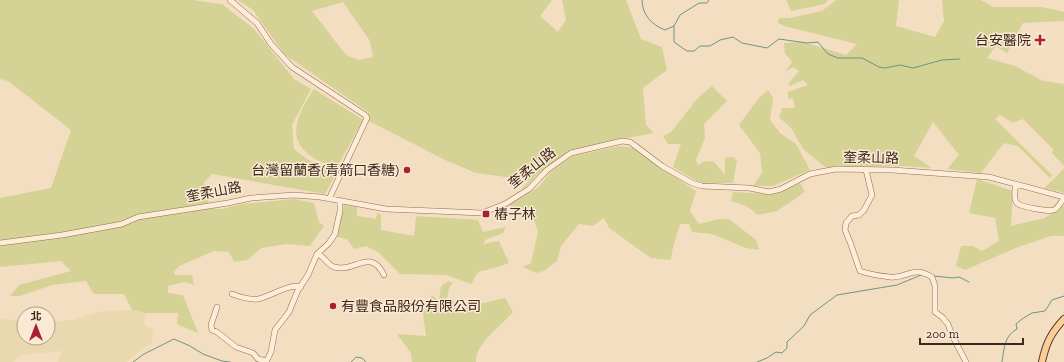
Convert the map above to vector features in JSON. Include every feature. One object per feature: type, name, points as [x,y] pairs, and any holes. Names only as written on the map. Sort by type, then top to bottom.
[{"type":"main road","points":[[1042,362],[1048,340],[1054,330],[1064,319]]},
{"type":"street","points":[[230,0],[257,23],[271,44],[292,67],[366,115],[367,118],[329,199]]},
{"type":"street","name":"奎柔山路","points":[[0,243],[62,235],[122,224],[138,217],[251,198],[294,195],[386,208],[482,213],[505,204],[529,189],[547,170],[570,153],[622,141],[630,142],[662,166],[692,183],[702,186],[749,188],[769,192],[781,189],[810,174],[836,169],[892,170],[988,177],[1064,197]]},
{"type":"street","points":[[866,170],[872,195],[864,210],[859,215],[852,216],[846,223],[845,230],[860,271],[892,277],[916,272],[925,273],[932,277],[935,286],[935,312],[948,324],[966,362]]},
{"type":"street","points":[[1016,184],[1015,199],[1016,203],[1021,206],[1049,211],[1056,209],[1064,197]]},
{"type":"street","points":[[217,307],[210,325],[212,330],[217,332],[236,348],[250,351],[258,359],[266,362],[271,352],[275,330],[289,312],[317,254],[329,243],[335,234],[341,208],[340,201]]},
{"type":"street","points":[[317,254],[321,254],[329,264],[342,268],[368,261],[379,266],[384,275]]},
{"type":"street","points":[[232,294],[251,299],[258,299],[288,288],[301,286]]},
{"type":"shaded area","points":[[0,0],[195,0],[222,4],[254,29],[294,79],[311,89],[292,125],[294,149],[307,159],[336,174],[325,194],[212,174],[204,182],[210,208],[221,209],[243,204],[294,199],[314,203],[319,222],[324,226],[310,246],[286,244],[261,248],[247,260],[234,262],[229,252],[214,251],[179,266],[174,272],[175,275],[192,275],[194,285],[184,282],[168,286],[168,293],[183,295],[198,333],[177,324],[178,313],[146,313],[132,310],[124,294],[94,294],[86,281],[52,285],[20,296],[10,296],[19,285],[71,271],[61,261],[0,267],[0,198],[51,188],[71,130],[8,81],[0,79]]},
{"type":"shaded area","points":[[238,0],[552,0],[540,16],[558,32],[566,20],[562,0],[626,0],[641,39],[662,47],[667,70],[643,88],[646,125],[654,133],[600,143],[570,151],[536,176],[524,189],[522,188],[530,180],[476,173],[445,160],[369,121],[368,112],[284,54],[253,10]],"holes":[[[343,2],[370,41],[373,57],[359,60],[346,55],[312,11]]]},
{"type":"shaded area","points":[[786,0],[828,0],[825,4],[791,11]]},
{"type":"shaded area","points":[[836,0],[899,0],[896,26],[935,37],[944,21],[942,0],[981,0],[994,7],[1042,7],[1064,12],[1064,21],[1023,23],[1007,53],[996,46],[987,58],[1015,66],[1043,81],[1064,84],[1064,166],[1052,153],[1053,149],[1023,119],[1013,123],[1000,115],[995,119],[1052,175],[1050,178],[1018,146],[1004,143],[981,173],[947,169],[959,155],[933,122],[914,156],[932,168],[903,166],[825,167],[803,149],[792,129],[779,117],[782,108],[795,108],[793,98],[788,99],[788,92],[808,85],[803,80],[790,86],[789,83],[799,71],[793,67],[785,72],[792,62],[785,53],[784,43],[803,42],[846,55],[857,44],[784,26],[778,23],[778,20],[780,18],[790,18],[822,11]]},
{"type":"shaded area","points":[[712,86],[727,101],[704,124],[705,138],[696,160],[698,165],[705,161],[714,162],[725,175],[725,158],[733,157],[737,161],[733,183],[700,183],[673,167],[681,144],[668,144],[663,136],[671,132],[697,99]]},
{"type":"shaded area","points":[[314,89],[363,120],[336,169],[319,161],[307,153],[299,143],[296,135],[296,127],[301,111]]},
{"type":"shaded area","points":[[768,90],[773,98],[770,120],[780,133],[796,144],[810,170],[773,186],[753,186],[762,173],[760,153],[739,125],[758,99]]},
{"type":"shaded area","points":[[619,146],[633,148],[696,191],[690,211],[699,224],[719,219],[729,219],[756,240],[759,250],[746,248],[712,234],[692,232],[689,224],[680,224],[672,251],[671,260],[651,258],[609,228],[604,218],[593,226],[579,224],[561,246],[557,261],[544,271],[536,273],[523,267],[531,263],[538,232],[534,220],[509,205],[539,187],[550,172],[573,156]]},
{"type":"shaded area","points":[[1064,168],[1064,193],[1044,188],[1056,177]]},
{"type":"shaded area","points":[[977,179],[1013,191],[1011,226],[1045,218],[1064,205],[1064,236],[1051,236],[1018,247],[965,270],[956,266],[961,246],[972,246],[982,251],[999,241],[995,218],[969,213]]},
{"type":"shaded area","points":[[800,183],[805,192],[777,211],[757,215],[748,207],[731,201],[733,192],[768,194],[782,192]]},
{"type":"shaded area","points":[[344,205],[357,207],[357,216],[376,219],[377,213],[381,215],[381,230],[414,236],[416,216],[478,220],[483,232],[506,227],[503,233],[485,240],[484,244],[499,241],[509,263],[478,272],[471,284],[446,275],[400,274],[378,252],[366,246],[354,249],[347,239],[337,237]]},
{"type":"shaded area","points":[[449,281],[453,283],[449,288],[447,299],[470,306],[505,298],[513,312],[484,342],[479,349],[476,362],[412,362],[411,353],[397,334],[426,336],[423,314],[432,295],[439,301],[441,286]]},
{"type":"shaded area","points":[[132,310],[146,313],[144,324],[153,331],[152,342],[126,362],[58,362],[62,351],[20,355],[13,362],[0,362],[0,318],[16,320],[16,346],[56,346],[56,321],[73,320],[102,311]]},
{"type":"waterway","points":[[642,0],[642,5],[649,19],[665,30],[674,26],[680,15],[699,3],[707,3],[709,0]]},
{"type":"waterway","points":[[674,26],[674,42],[687,51],[694,51],[700,46],[710,46],[720,40],[733,37],[742,43],[767,48],[779,39],[807,43],[818,42],[828,54],[838,58],[862,58],[879,67],[885,68],[900,65],[913,68],[942,60],[960,59]]},
{"type":"waterway","points":[[757,362],[776,352],[782,353],[787,348],[787,342],[804,326],[810,315],[837,295],[897,285],[921,275]]},
{"type":"waterway","points":[[934,276],[953,278],[959,277],[969,282]]},
{"type":"waterway","points":[[1002,362],[1005,343],[1009,335],[1017,329],[1016,324],[1032,313],[1045,311],[1052,300],[1064,296]]},
{"type":"waterway","points":[[133,362],[144,354],[174,339],[203,354],[222,361],[230,362]]},
{"type":"waterway","points":[[351,362],[356,357],[362,358],[366,362]]},
{"type":"place","name":"台安醫院","points":[[1040,40]]},
{"type":"place","name":"台灣留蘭香(青箭口香糖)","points":[[407,170]]},
{"type":"place","name":"樁子林","points":[[486,214]]},
{"type":"place","name":"有豐食品股份有限公司","points":[[333,306]]}]
